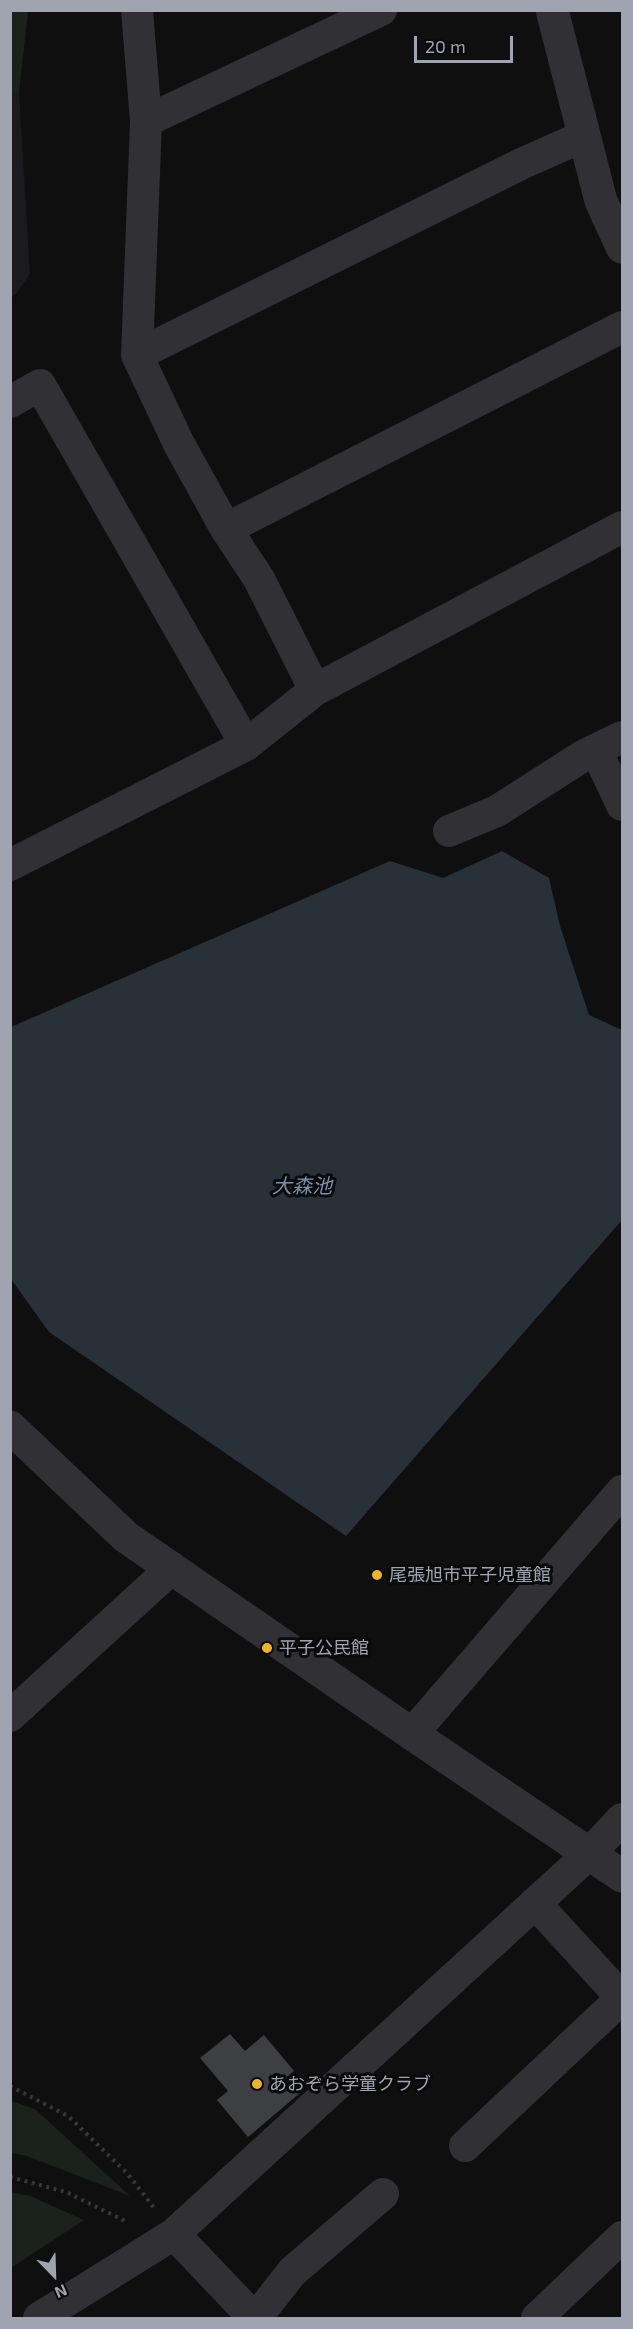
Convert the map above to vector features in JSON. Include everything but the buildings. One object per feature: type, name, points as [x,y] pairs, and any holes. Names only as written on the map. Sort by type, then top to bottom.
[{"type":"street","points":[[136,10],[146,120],[137,355],[179,444],[226,529],[259,579],[315,690]]},
{"type":"street","points":[[146,120],[381,10]]},
{"type":"street","points":[[552,10],[601,201],[622,247]]},
{"type":"street","points":[[137,355],[521,164],[585,136]]},
{"type":"street","points":[[226,529],[622,327]]},
{"type":"street","points":[[10,402],[40,385],[246,745]]},
{"type":"street","points":[[10,865],[246,745],[315,690],[622,527]]},
{"type":"street","points":[[449,831],[497,811],[609,744],[622,805]]},
{"type":"street","points":[[10,1427],[126,1537],[622,1876]]},
{"type":"street","points":[[412,1734],[622,1491]]},
{"type":"street","points":[[10,1716],[172,1568]]},
{"type":"street","points":[[39,2319],[174,2234],[590,1852],[622,1819]]},
{"type":"street","points":[[465,2146],[622,1998],[535,1902]]},
{"type":"street","points":[[174,2234],[255,2319],[292,2272],[383,2194]]},
{"type":"street","points":[[537,2319],[622,2237]]},
{"type":"path","points":[[10,2086],[68,2116],[127,2173],[174,2234]]},
{"type":"path","points":[[10,2177],[66,2192],[125,2221]]},
{"type":"shaded area","points":[[11,10],[28,11],[19,92],[11,94]]},
{"type":"shaded area","points":[[19,92],[30,274],[11,298],[10,94]]},
{"type":"shaded area","points":[[11,2101],[35,2109],[130,2196],[27,2156],[11,2153]]},
{"type":"shaded area","points":[[11,2192],[30,2196],[84,2220],[11,2268]]},
{"type":"water","name":"大森池","points":[[502,851],[549,878],[560,926],[589,1015],[622,1030],[622,1220],[346,1536],[49,1332],[11,1279],[11,1027],[390,861],[443,878]]},
{"type":"place","name":"尾張旭市平子児童館","points":[[377,1575]]},
{"type":"place","name":"平子公民館","points":[[267,1648]]},
{"type":"place","name":"あおぞら学童クラブ","points":[[257,2084]]}]
